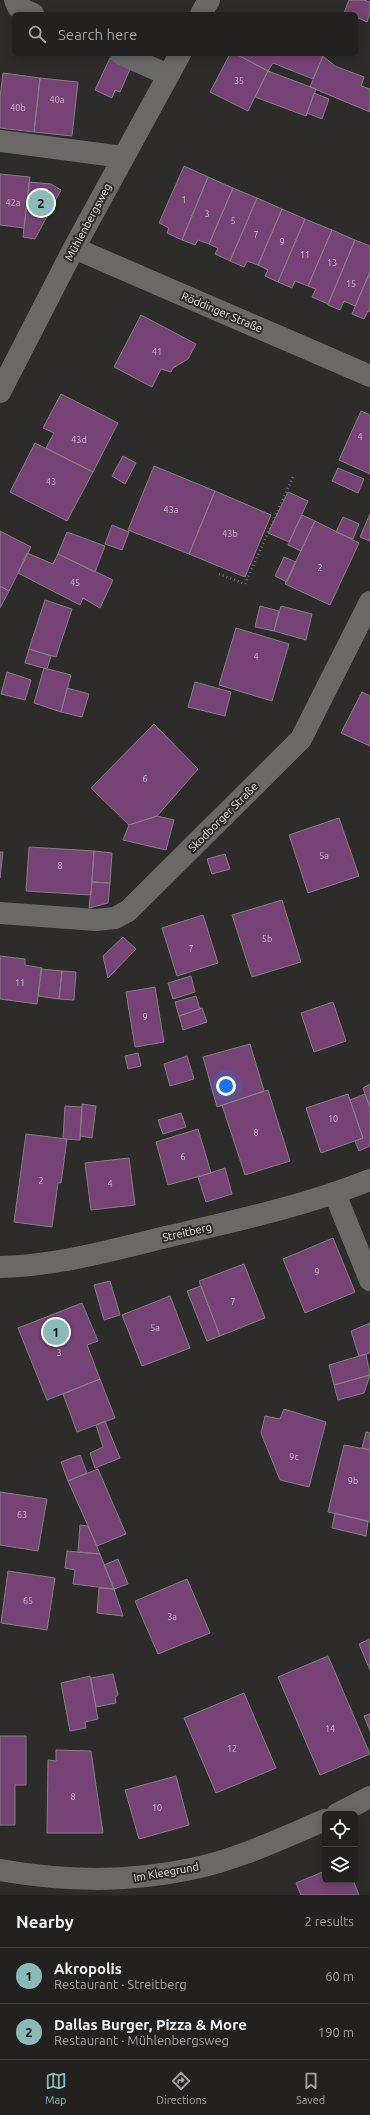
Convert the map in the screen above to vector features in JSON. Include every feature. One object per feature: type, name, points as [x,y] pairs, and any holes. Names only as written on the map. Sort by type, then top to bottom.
[{"type":"street","points":[[15,0],[18,7],[29,12]]},
{"type":"street","points":[[202,12],[208,0]]},
{"type":"street","points":[[125,56],[168,75]]},
{"type":"street","name":"Mühlenbergsweg","points":[[0,392],[74,248],[179,56]]},
{"type":"street","points":[[0,141],[123,157]]},
{"type":"street","name":"Röddinger Straße","points":[[74,248],[370,376]]},
{"type":"street","name":"Skodborger Straße","points":[[0,913],[96,920],[115,918],[128,911],[301,739],[370,602]]},
{"type":"street","name":"Streitberg","points":[[0,1267],[71,1260],[221,1224],[335,1194],[370,1180]]},
{"type":"street","points":[[335,1194],[370,1280]]},
{"type":"street","points":[[343,1811],[370,1797]]},
{"type":"street","name":"Im Kleegrund","points":[[0,1870],[81,1880],[130,1878],[191,1869],[226,1859],[322,1821]]},
{"type":"path","points":[[219,574],[245,584],[293,477]]},
{"type":"building","points":[[349,0],[364,0],[370,2],[370,13],[367,22],[358,18],[358,12],[344,12]]},
{"type":"building","points":[[229,56],[240,56],[268,71],[248,111],[210,92]]},
{"type":"building","points":[[240,56],[323,56],[313,79],[273,63],[268,71]]},
{"type":"building","points":[[323,56],[335,66],[364,77],[361,86],[370,89],[370,112],[310,87]]},
{"type":"building","points":[[110,58],[131,67],[120,92],[115,90],[112,98],[95,90]]},
{"type":"building","points":[[268,71],[316,89],[306,116],[255,97]]},
{"type":"building","points":[[3,73],[40,78],[34,132],[0,128],[0,98]]},
{"type":"building","points":[[40,78],[78,82],[72,136],[34,132]]},
{"type":"building","points":[[314,93],[329,99],[322,119],[307,113]]},
{"type":"building","points":[[184,166],[208,177],[182,240],[167,233],[169,228],[159,223]]},
{"type":"building","points":[[0,174],[30,177],[24,228],[0,225]]},
{"type":"building","points":[[208,177],[233,188],[209,244],[198,240],[195,245],[182,240]]},
{"type":"building","points":[[29,182],[51,184],[61,190],[35,239],[23,237]]},
{"type":"building","points":[[233,188],[257,198],[230,261],[215,254],[218,248],[209,244]]},
{"type":"building","points":[[257,198],[282,209],[258,265],[247,261],[244,267],[230,261]]},
{"type":"building","points":[[282,209],[305,219],[278,282],[265,276],[268,270],[258,265]]},
{"type":"building","points":[[305,219],[332,230],[308,286],[295,281],[292,288],[278,282]]},
{"type":"building","points":[[332,230],[355,240],[328,304],[312,297],[316,289],[308,286]]},
{"type":"building","points":[[355,240],[370,246],[370,272],[355,306],[344,301],[340,310],[328,305]]},
{"type":"building","points":[[370,272],[370,312],[368,311],[364,319],[352,314]]},
{"type":"building","points":[[141,315],[196,344],[188,359],[173,368],[171,372],[161,369],[152,387],[114,367]]},
{"type":"building","points":[[61,394],[118,423],[93,472],[46,448],[54,433],[43,428]]},
{"type":"building","points":[[361,411],[370,415],[370,474],[339,460]]},
{"type":"building","points":[[35,443],[93,472],[67,521],[10,492]]},
{"type":"building","points":[[123,456],[136,463],[125,484],[112,476]]},
{"type":"building","points":[[154,466],[215,491],[189,554],[128,530]]},
{"type":"building","points":[[338,468],[364,479],[358,493],[332,481]]},
{"type":"building","points":[[215,491],[271,515],[245,577],[189,554]]},
{"type":"building","points":[[288,492],[308,501],[289,542],[268,533]]},
{"type":"building","points":[[370,514],[370,541],[360,537]]},
{"type":"building","points":[[302,515],[315,521],[301,551],[288,545]]},
{"type":"building","points":[[343,517],[359,524],[353,539],[336,532]]},
{"type":"building","points":[[315,521],[359,543],[330,605],[285,584]]},
{"type":"building","points":[[112,525],[129,532],[122,550],[105,544]]},
{"type":"building","points":[[0,531],[31,547],[9,591],[0,586]]},
{"type":"building","points":[[67,532],[105,546],[95,572],[58,554]]},
{"type":"building","points":[[27,553],[53,564],[58,554],[113,580],[100,608],[83,598],[80,605],[18,573]]},
{"type":"building","points":[[284,557],[296,562],[287,582],[275,576]]},
{"type":"building","points":[[0,586],[9,591],[0,608]]},
{"type":"building","points":[[45,600],[72,609],[56,657],[29,649]]},
{"type":"building","points":[[260,606],[279,611],[274,631],[255,627]]},
{"type":"building","points":[[281,606],[312,614],[306,640],[274,631]]},
{"type":"building","points":[[236,628],[289,644],[272,701],[219,685]]},
{"type":"building","points":[[29,649],[51,656],[47,669],[25,663]]},
{"type":"building","points":[[44,668],[71,675],[61,712],[34,703]]},
{"type":"building","points":[[7,672],[31,680],[25,700],[1,694]]},
{"type":"building","points":[[195,682],[231,692],[225,716],[188,707]]},
{"type":"building","points":[[67,688],[89,694],[82,717],[61,712]]},
{"type":"building","points":[[362,692],[370,696],[370,746],[341,733]]},
{"type":"building","points":[[154,724],[198,769],[157,816],[129,825],[91,788]]},
{"type":"building","points":[[157,816],[174,820],[166,850],[123,840],[129,825]]},
{"type":"building","points":[[339,818],[359,876],[308,893],[289,835]]},
{"type":"building","points":[[29,847],[94,851],[91,895],[26,891]]},
{"type":"building","points":[[94,851],[112,853],[110,883],[92,882]]},
{"type":"building","points":[[0,852],[3,852],[0,878]]},
{"type":"building","points":[[225,854],[230,869],[212,874],[207,859]]},
{"type":"building","points":[[92,882],[110,883],[108,903],[89,908]]},
{"type":"building","points":[[282,900],[301,962],[252,977],[232,915]]},
{"type":"building","points":[[203,915],[218,963],[177,976],[162,928]]},
{"type":"building","points":[[123,937],[136,949],[108,978],[103,956]]},
{"type":"building","points":[[0,956],[25,959],[25,965],[42,968],[37,1004],[0,999]]},
{"type":"building","points":[[41,969],[62,971],[59,999],[38,996]]},
{"type":"building","points":[[62,971],[76,972],[74,1000],[59,999]]},
{"type":"building","points":[[191,976],[195,992],[173,999],[168,983]]},
{"type":"building","points":[[155,987],[164,1042],[135,1047],[126,992]]},
{"type":"building","points":[[196,996],[200,1009],[179,1016],[175,1002]]},
{"type":"building","points":[[333,1002],[346,1041],[314,1052],[301,1013]]},
{"type":"building","points":[[202,1008],[207,1022],[183,1030],[179,1016]]},
{"type":"building","points":[[250,1044],[264,1091],[217,1107],[203,1057]]},
{"type":"building","points":[[138,1053],[141,1066],[128,1069],[125,1056]]},
{"type":"building","points":[[187,1056],[194,1079],[170,1086],[164,1064]]},
{"type":"building","points":[[370,1084],[370,1105],[369,1105],[363,1088]]},
{"type":"building","points":[[268,1090],[290,1161],[245,1175],[222,1105]]},
{"type":"building","points":[[348,1094],[363,1138],[321,1153],[306,1108]]},
{"type":"building","points":[[365,1094],[370,1108],[370,1146],[359,1151],[355,1141],[363,1138],[350,1100]]},
{"type":"building","points":[[82,1104],[96,1106],[92,1138],[80,1136]]},
{"type":"building","points":[[65,1106],[82,1107],[80,1140],[63,1139]]},
{"type":"building","points":[[181,1113],[186,1127],[163,1134],[158,1120]]},
{"type":"building","points":[[198,1129],[211,1173],[168,1185],[156,1142]]},
{"type":"building","points":[[26,1134],[67,1139],[61,1183],[58,1183],[52,1227],[14,1222]]},
{"type":"building","points":[[129,1158],[135,1205],[91,1210],[85,1163]]},
{"type":"building","points":[[225,1168],[232,1194],[206,1202],[198,1177]]},
{"type":"building","points":[[333,1238],[355,1292],[305,1313],[283,1259]]},
{"type":"building","points":[[244,1264],[265,1318],[220,1336],[199,1281]]},
{"type":"building","points":[[110,1281],[120,1315],[104,1320],[94,1285]]},
{"type":"building","points":[[201,1286],[220,1336],[207,1341],[187,1291]]},
{"type":"building","points":[[170,1296],[190,1348],[142,1366],[122,1315]]},
{"type":"building","points":[[82,1303],[98,1341],[87,1345],[100,1379],[47,1400],[18,1328]]},
{"type":"building","points":[[370,1323],[370,1353],[359,1356],[351,1331]]},
{"type":"building","points":[[366,1354],[370,1375],[334,1385],[329,1365]]},
{"type":"building","points":[[370,1375],[364,1393],[338,1400],[334,1385]]},
{"type":"building","points":[[100,1379],[115,1418],[77,1432],[63,1394]]},
{"type":"building","points":[[284,1409],[326,1422],[309,1487],[280,1480],[261,1433],[265,1416],[280,1419]]},
{"type":"building","points":[[105,1421],[120,1458],[95,1468],[90,1453],[103,1447],[96,1425]]},
{"type":"building","points":[[366,1432],[370,1433],[370,1450],[362,1448]]},
{"type":"building","points":[[344,1445],[370,1450],[370,1522],[328,1512]]},
{"type":"building","points":[[80,1455],[87,1473],[68,1481],[61,1462]]},
{"type":"building","points":[[98,1469],[126,1534],[97,1546],[68,1481]]},
{"type":"building","points":[[0,1492],[47,1499],[38,1551],[0,1545]]},
{"type":"building","points":[[335,1513],[368,1521],[366,1536],[332,1528]]},
{"type":"building","points":[[80,1525],[88,1526],[100,1554],[78,1552]]},
{"type":"building","points":[[67,1551],[100,1554],[114,1589],[73,1584],[75,1570],[65,1568]]},
{"type":"building","points":[[118,1559],[128,1584],[114,1589],[104,1565]]},
{"type":"building","points":[[8,1571],[55,1578],[47,1630],[1,1623]]},
{"type":"building","points":[[187,1579],[210,1633],[158,1654],[135,1601]]},
{"type":"building","points":[[99,1588],[114,1589],[123,1616],[97,1613]]},
{"type":"building","points":[[370,1639],[370,1670],[359,1644]]},
{"type":"building","points":[[328,1656],[370,1754],[320,1775],[278,1677]]},
{"type":"building","points":[[113,1674],[118,1695],[115,1697],[116,1703],[96,1707],[91,1678]]},
{"type":"building","points":[[90,1676],[98,1719],[85,1722],[86,1728],[70,1731],[61,1683]]},
{"type":"building","points":[[244,1693],[276,1768],[216,1793],[184,1718]]},
{"type":"building","points":[[370,1714],[370,1731],[364,1716]]},
{"type":"building","points":[[0,1736],[26,1736],[26,1785],[15,1785],[15,1825],[0,1825]]},
{"type":"building","points":[[56,1750],[91,1751],[103,1833],[47,1833],[48,1760],[56,1761]]},
{"type":"building","points":[[176,1776],[189,1825],[139,1839],[125,1790]]},
{"type":"building","points":[[322,1872],[322,1883],[354,1883],[359,1895],[301,1895],[296,1883]]},
{"type":"place","name":"Dallas Burger, Pizza & More","points":[[41,203]]},
{"type":"place","name":"Akropolis","points":[[56,1332]]}]
